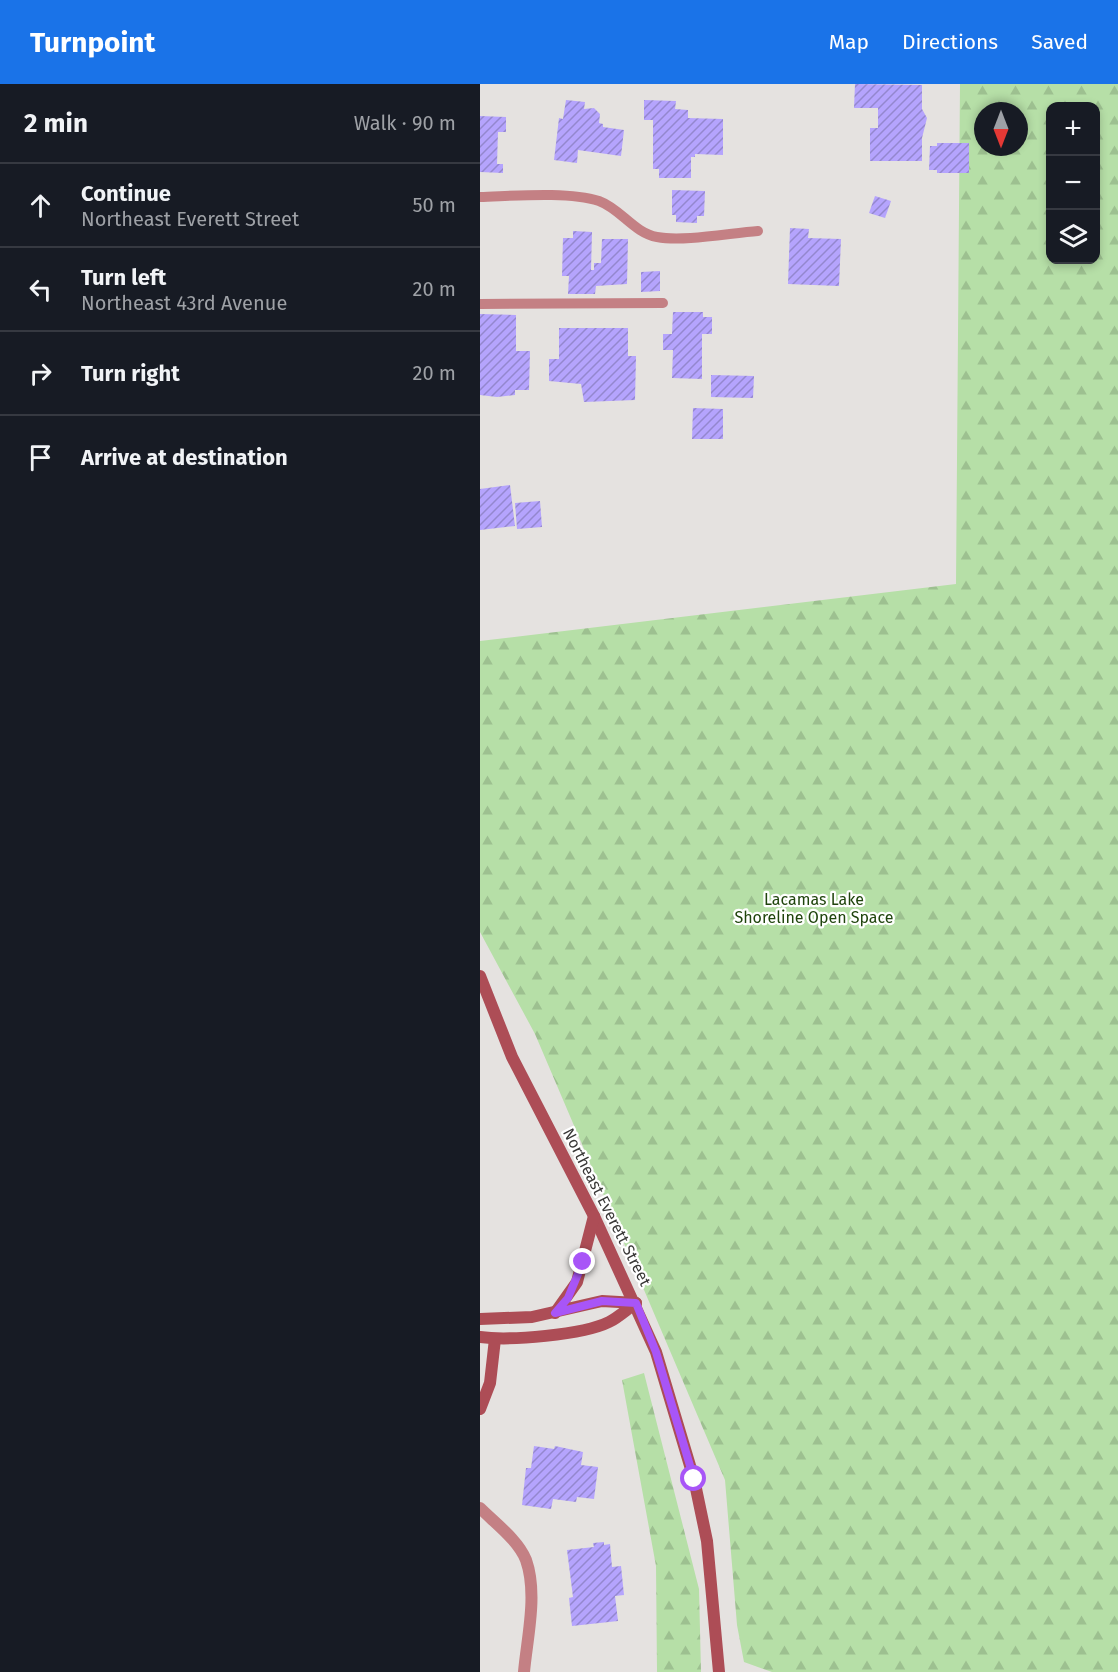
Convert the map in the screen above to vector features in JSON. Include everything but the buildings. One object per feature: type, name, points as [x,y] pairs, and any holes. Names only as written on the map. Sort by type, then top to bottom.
[{"type":"main road","name":"Northeast Everett Street","points":[[480,976],[512,1057],[636,1303],[668,1386],[694,1479],[707,1541],[719,1672]]},
{"type":"main road","points":[[555,1313],[576,1282],[594,1216]]},
{"type":"main road","points":[[480,1319],[555,1313],[602,1301],[636,1303]]},
{"type":"main road","points":[[480,1337],[495,1339],[556,1334],[609,1322],[636,1303]]},
{"type":"main road","points":[[480,1409],[490,1383],[495,1339]]},
{"type":"street","points":[[480,1508],[507,1534],[526,1560],[530,1590],[524,1672]]},
{"type":"lane","points":[[480,196],[547,195],[598,201],[621,212],[640,230],[657,237],[758,231]]},
{"type":"lane","points":[[480,304],[663,303]]},
{"type":"green space","name":"Lacamas Lake Shoreline Open Space","points":[[960,84],[1118,84],[1118,1672],[772,1672],[744,1662],[737,1625],[725,1480],[535,1034],[480,932],[480,641],[956,584]]},
{"type":"green space","points":[[644,1373],[699,1589],[701,1672],[657,1672],[656,1566],[622,1380]]},
{"type":"route","points":[[583,1262],[568,1298],[555,1313],[602,1301],[636,1303],[656,1352],[675,1409],[694,1479]]}]
